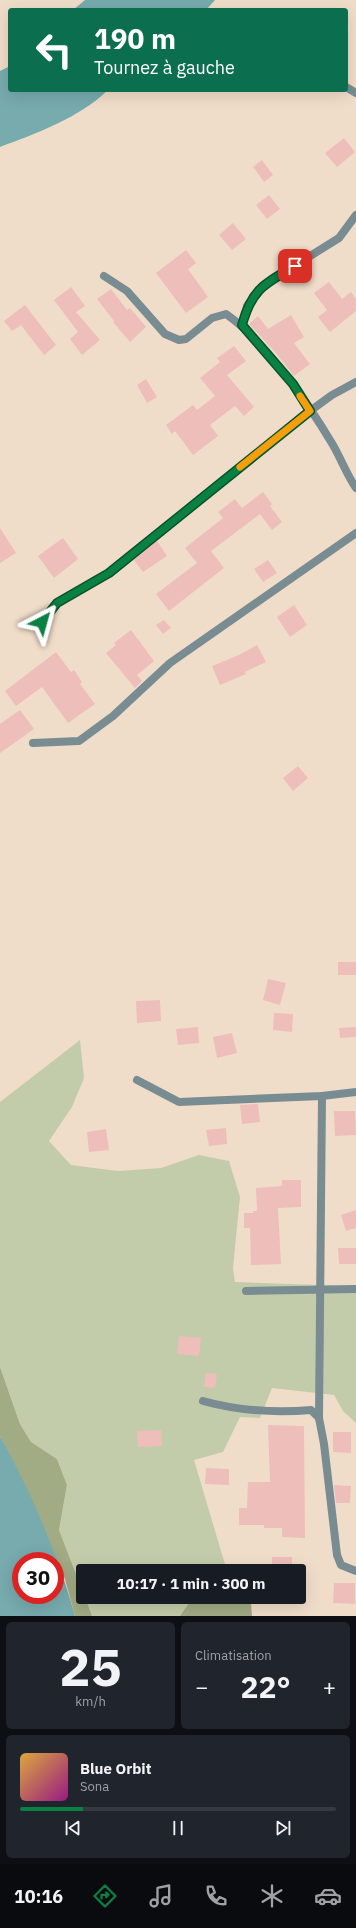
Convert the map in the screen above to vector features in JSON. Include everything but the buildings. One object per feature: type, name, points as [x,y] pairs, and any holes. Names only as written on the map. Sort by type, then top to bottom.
[{"type":"street","points":[[242,325],[247,306],[262,286],[339,238],[356,215]]},
{"type":"street","points":[[104,276],[127,291],[165,334],[179,340],[186,339],[212,318],[226,314],[242,325],[293,384],[333,445],[356,488]]},
{"type":"street","points":[[42,622],[57,603],[109,573],[310,411],[332,395],[356,382]]},
{"type":"street","points":[[33,743],[79,741],[113,716],[170,663],[356,533]]},
{"type":"street","points":[[137,1080],[179,1102],[322,1096],[356,1092]]},
{"type":"street","points":[[322,1096],[319,1418],[324,1444],[337,1555],[341,1565],[356,1571]]},
{"type":"street","points":[[246,1291],[356,1289]]},
{"type":"street","points":[[203,1401],[231,1409],[278,1413],[311,1410],[319,1418]]},
{"type":"green space","points":[[80,1040],[84,1078],[72,1107],[49,1141],[71,1165],[118,1171],[161,1168],[199,1155],[229,1161],[240,1197],[233,1268],[235,1282],[353,1286],[356,1290],[356,1423],[343,1411],[334,1395],[272,1388],[260,1418],[240,1417],[223,1452],[194,1460],[225,1564],[76,1564],[76,1574],[59,1530],[67,1485],[57,1459],[31,1442],[20,1424],[0,1367],[0,1102]]},
{"type":"green space","points":[[0,1367],[20,1424],[31,1442],[57,1459],[67,1485],[59,1530],[76,1574],[76,1604],[88,1604],[92,1616],[75,1616],[64,1577],[64,1552],[53,1552],[14,1463],[0,1436]]},
{"type":"green space","points":[[88,1604],[188,1604],[180,1616],[92,1616]]},
{"type":"green space","points":[[188,1604],[251,1604],[252,1616],[180,1616]]},
{"type":"water","points":[[85,0],[215,0],[208,8],[75,8]]},
{"type":"water","points":[[8,67],[8,92],[106,92],[97,100],[71,117],[0,147],[0,71]]},
{"type":"water","points":[[0,1436],[33,1501],[54,1552],[12,1552],[12,1604],[64,1604],[64,1581],[75,1616],[0,1616]]},
{"type":"slow traffic","points":[[240,467],[310,411],[300,396]]},
{"type":"route","points":[[42,622],[57,603],[109,573],[310,411],[293,384],[242,325],[247,306],[262,286],[295,266]]}]
